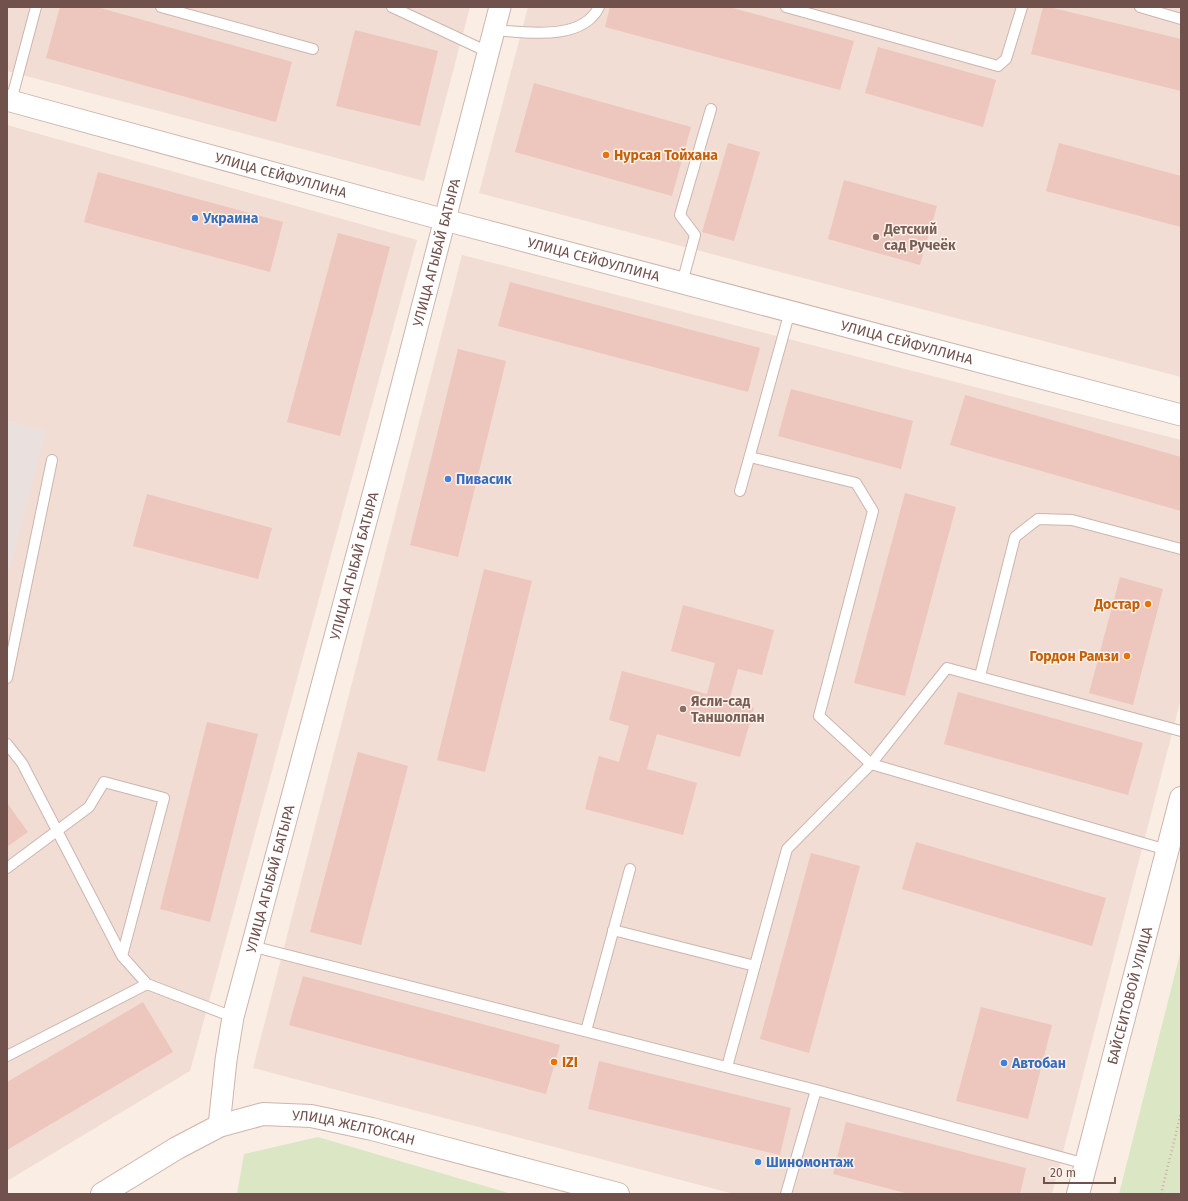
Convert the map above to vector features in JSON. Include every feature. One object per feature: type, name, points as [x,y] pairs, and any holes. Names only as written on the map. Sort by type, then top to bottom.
[{"type":"street","name":"УЛИЦА АГЫБАЙ БАТЫРА","points":[[219,1126],[226,1060],[233,1017],[390,431],[500,7]]},
{"type":"street","name":"УЛИЦА СЕЙФУЛЛИНА","points":[[9,101],[445,220],[1181,415]]},
{"type":"street","name":"БАЙСЕИТОВОЙ УЛИЦА","points":[[1078,1194],[1181,798]]},
{"type":"street","name":"УЛИЦА ЖЕЛТОКСАН","points":[[102,1194],[177,1148],[219,1126],[263,1114],[311,1116],[372,1129],[618,1194]]},
{"type":"lane","points":[[9,101],[36,7]]},
{"type":"lane","points":[[161,7],[313,49]]},
{"type":"lane","points":[[392,7],[488,52]]},
{"type":"lane","points":[[494,30],[548,34],[575,28],[589,20],[599,7]]},
{"type":"lane","points":[[786,7],[998,66],[1006,59],[1022,7]]},
{"type":"lane","points":[[1140,7],[1181,19]]},
{"type":"lane","points":[[682,282],[695,235],[680,215],[711,109]]},
{"type":"lane","points":[[740,491],[790,311]]},
{"type":"lane","points":[[750,456],[856,484],[873,511],[819,716],[871,764],[1167,850]]},
{"type":"lane","points":[[7,678],[52,460]]},
{"type":"lane","points":[[980,676],[1015,538],[1038,519],[1072,520],[1181,549]]},
{"type":"lane","points":[[727,1067],[787,849],[871,764],[947,668],[1181,731]]},
{"type":"lane","points":[[7,744],[22,763],[122,956],[147,984],[233,1017]]},
{"type":"lane","points":[[7,868],[89,807],[104,782],[164,798],[122,956]]},
{"type":"lane","points":[[586,1032],[630,869]]},
{"type":"lane","points":[[613,930],[755,966]]},
{"type":"lane","points":[[251,946],[816,1090],[1086,1164]]},
{"type":"lane","points":[[7,1056],[147,984]]},
{"type":"lane","points":[[786,1194],[816,1090]]},
{"type":"path","points":[[1161,1194],[1181,1113]]},
{"type":"shaded area","points":[[7,7],[470,7],[424,181],[7,71]]},
{"type":"shaded area","points":[[528,7],[1181,7],[1181,377],[479,193]]},
{"type":"shaded area","points":[[7,125],[417,240],[190,1071],[7,1181]]},
{"type":"shaded area","points":[[462,255],[1181,440],[1181,699],[1052,1194],[734,1194],[253,1068]]},
{"type":"shaded area","points":[[7,421],[46,431],[7,578]]},
{"type":"green space","points":[[1181,950],[1181,1194],[1119,1194]]},
{"type":"green space","points":[[318,1137],[512,1194],[237,1194],[244,1154]]},
{"type":"building","points":[[60,7],[97,7],[292,62],[276,122],[46,58]]},
{"type":"building","points":[[610,7],[729,7],[854,41],[840,90],[605,27]]},
{"type":"building","points":[[1043,7],[1049,7],[1181,39],[1181,91],[1031,54]]},
{"type":"building","points":[[355,30],[438,51],[420,126],[336,106]]},
{"type":"building","points":[[878,47],[996,80],[983,127],[865,93]]},
{"type":"building","points":[[534,83],[691,127],[672,196],[515,152]]},
{"type":"building","points":[[728,143],[760,152],[734,241],[702,232]]},
{"type":"building","points":[[1059,143],[1181,176],[1181,227],[1046,191]]},
{"type":"building","points":[[98,172],[283,222],[270,272],[84,222]]},
{"type":"building","points":[[844,180],[937,206],[920,265],[828,239]]},
{"type":"building","points":[[338,233],[390,247],[340,436],[287,422]]},
{"type":"building","points":[[510,282],[760,348],[748,392],[498,326]]},
{"type":"building","points":[[458,349],[506,361],[458,557],[410,545]]},
{"type":"building","points":[[791,389],[913,421],[901,469],[778,436]]},
{"type":"building","points":[[965,395],[1181,457],[1181,511],[950,445]]},
{"type":"building","points":[[905,493],[956,507],[905,696],[854,683]]},
{"type":"building","points":[[147,494],[272,528],[258,579],[133,546]]},
{"type":"building","points":[[484,569],[532,581],[485,772],[437,760]]},
{"type":"building","points":[[1120,577],[1163,589],[1133,705],[1089,693]]},
{"type":"building","points":[[683,605],[774,630],[762,675],[738,669],[729,701],[754,708],[740,757],[657,734],[647,769],[697,783],[683,835],[585,809],[599,756],[619,762],[629,726],[609,720],[622,671],[707,694],[715,663],[671,651]]},
{"type":"building","points":[[958,692],[1143,743],[1128,795],[944,744]]},
{"type":"building","points":[[207,722],[258,734],[210,922],[160,909]]},
{"type":"building","points":[[358,752],[408,766],[361,945],[310,932]]},
{"type":"building","points":[[7,803],[28,832],[7,847]]},
{"type":"building","points":[[916,842],[1106,898],[1092,946],[902,889]]},
{"type":"building","points":[[811,853],[860,866],[809,1053],[760,1039]]},
{"type":"building","points":[[303,976],[560,1045],[546,1094],[289,1025]]},
{"type":"building","points":[[143,1002],[173,1052],[7,1150],[7,1082]]},
{"type":"building","name":"Автобан","points":[[981,1007],[1052,1025],[1028,1119],[956,1101]]},
{"type":"building","points":[[599,1061],[791,1108],[780,1155],[588,1109]]},
{"type":"building","points":[[846,1122],[1026,1168],[1020,1194],[909,1194],[833,1174]]},
{"type":"place","name":"Нурсая Тойхана","points":[[606,155]]},
{"type":"place","name":"Украина","points":[[195,218]]},
{"type":"place","name":"Детский сад Ручеёк","points":[[876,237]]},
{"type":"place","name":"Пивасик","points":[[448,479]]},
{"type":"place","name":"Достар","points":[[1148,604]]},
{"type":"place","name":"Гордон Рамзи","points":[[1127,656]]},
{"type":"place","name":"Ясли-сад Таншолпан","points":[[683,709]]},
{"type":"place","name":"IZI","points":[[554,1062]]},
{"type":"place","name":"Автобан","points":[[1004,1063]]},
{"type":"place","name":"Шиномонтаж","points":[[758,1162]]}]
